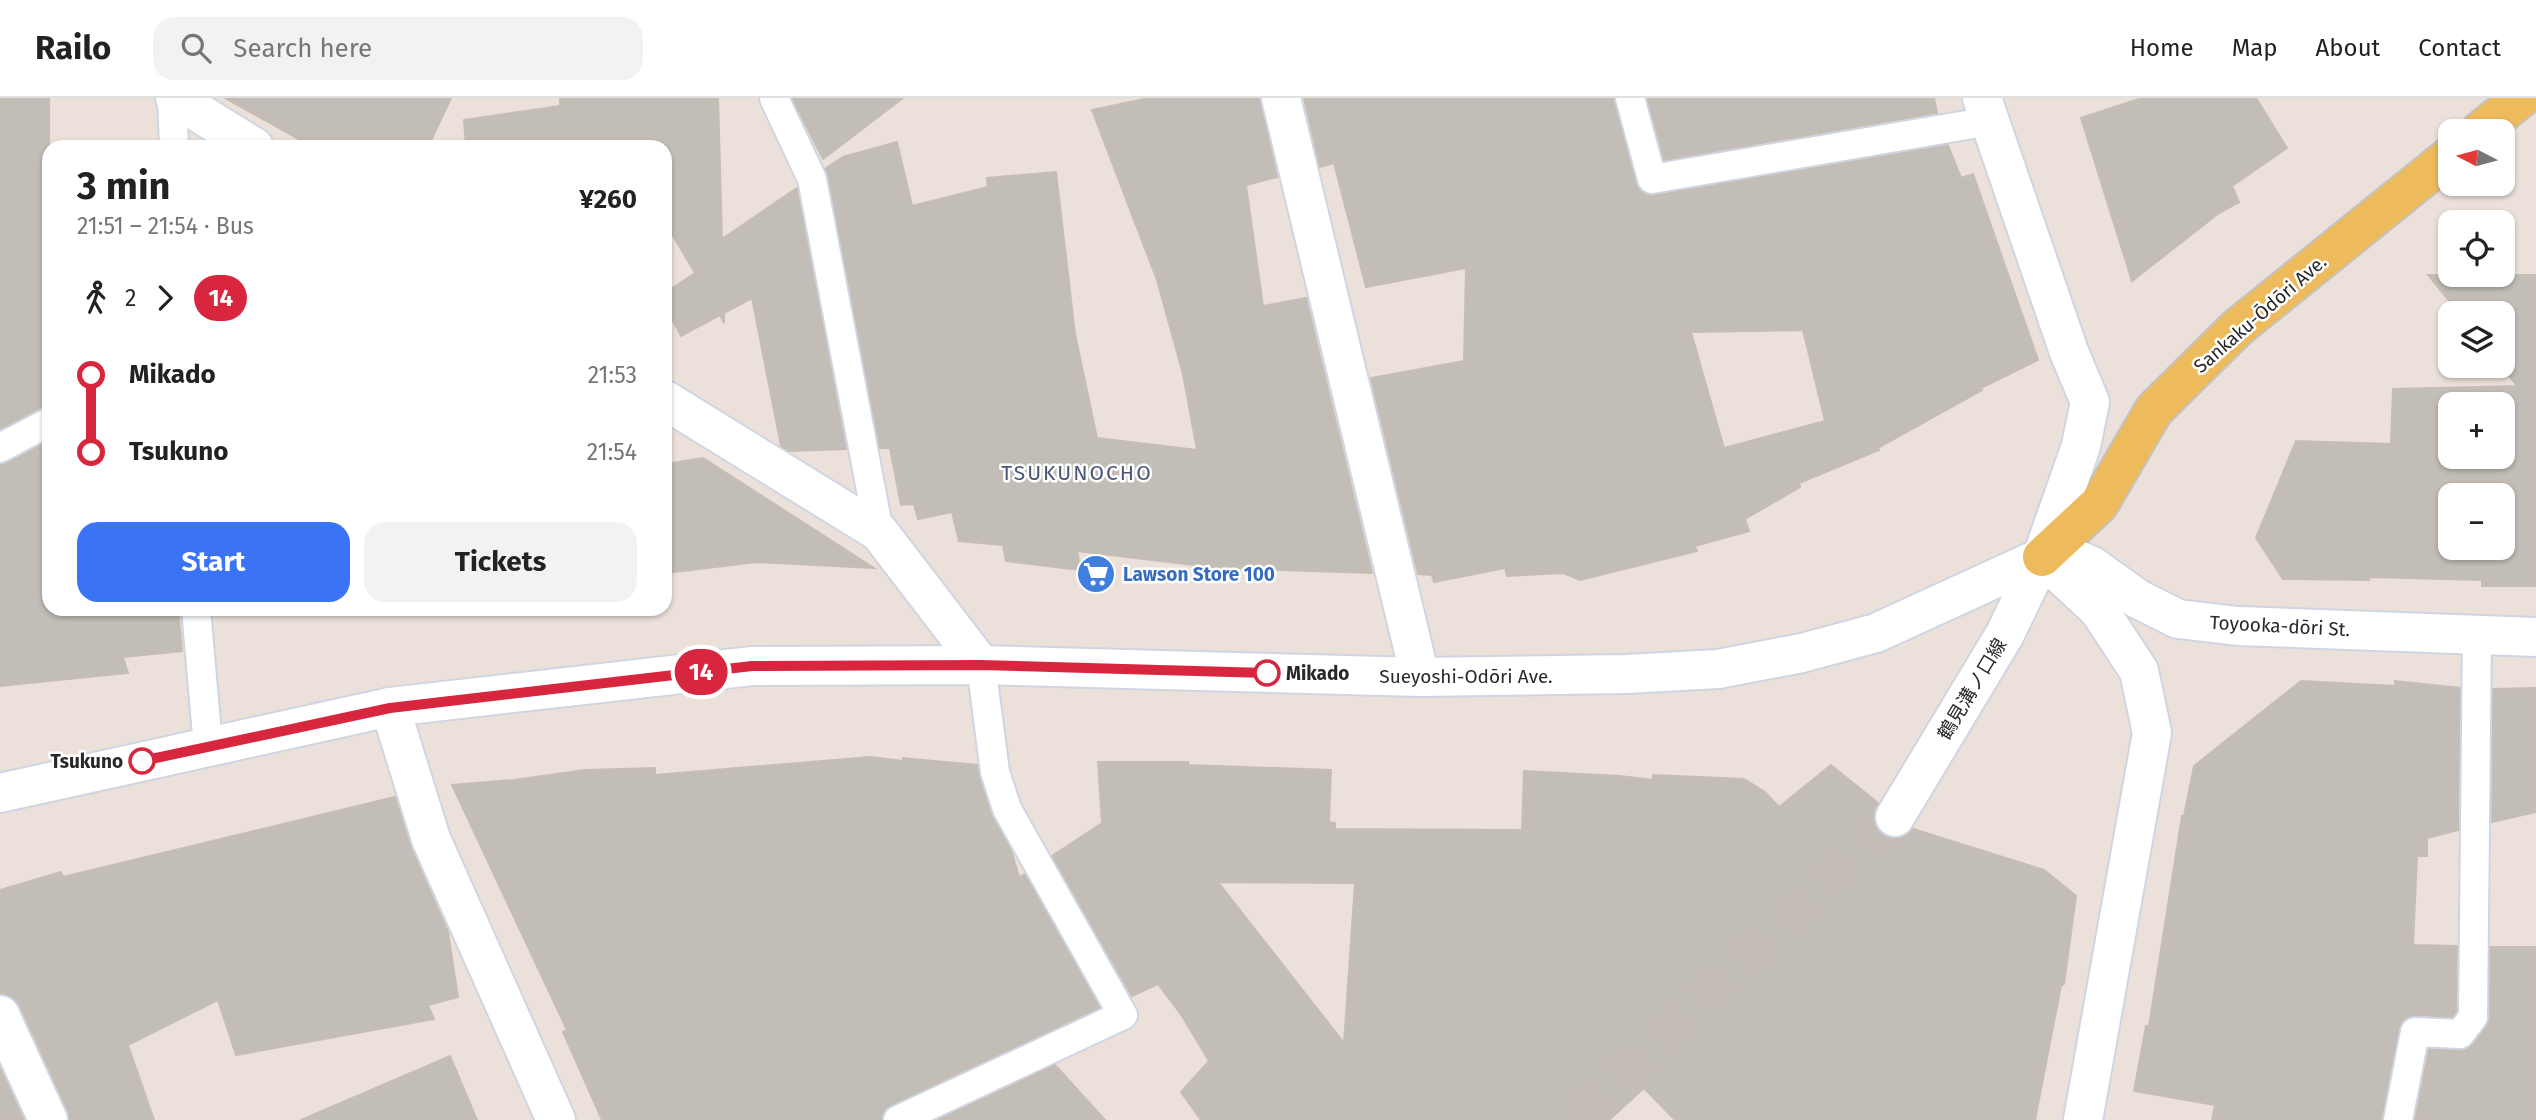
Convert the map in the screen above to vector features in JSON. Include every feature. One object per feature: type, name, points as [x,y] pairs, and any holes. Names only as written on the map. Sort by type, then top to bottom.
[{"type":"main road","points":[[2495,119],[2521,98]]},
{"type":"main road","name":"Sankaku-Ōdōri Ave.","points":[[2042,557],[2099,504],[2154,410],[2228,337],[2438,166]]},
{"type":"street","points":[[174,98],[243,140]]},
{"type":"street","points":[[1281,98],[1420,677]]},
{"type":"street","name":"鶴見溝ノ口線","points":[[1895,817],[2005,634],[2042,557],[2081,446],[2090,402],[2069,352],[1986,109]]},
{"type":"street","points":[[672,404],[879,532],[981,665]]},
{"type":"street","name":"Toyooka-dōri St.","points":[[2042,557],[2069,556],[2092,566],[2138,599],[2178,619],[2238,626],[2536,637]]},
{"type":"street","points":[[2042,557],[2099,610],[2139,671],[2152,733],[2084,1120]]},
{"type":"street","name":"Sueyoshi-Odōri Ave.","points":[[0,793],[390,708],[752,666],[981,665],[1420,677],[1626,674],[1704,669],[1802,653],[1876,633],[2042,557]]},
{"type":"street","points":[[390,708],[431,839],[556,1120]]},
{"type":"street","points":[[0,1015],[48,1120]]},
{"type":"lane","points":[[174,98],[174,140]]},
{"type":"lane","points":[[774,98],[812,179],[879,532]]},
{"type":"lane","points":[[1630,98],[1652,179],[1986,109]]},
{"type":"lane","points":[[0,448],[42,426]]},
{"type":"lane","points":[[197,616],[208,746]]},
{"type":"lane","points":[[2398,1120],[2415,1032],[2460,1034],[2473,1017],[2477,635]]},
{"type":"lane","points":[[898,1120],[1123,1015],[1007,809],[995,772],[981,665]]},
{"type":"building","points":[[0,98],[49,98],[49,140],[42,140],[42,408],[0,429]]},
{"type":"building","points":[[225,98],[451,98],[431,140],[300,140]]},
{"type":"building","points":[[560,98],[718,98],[722,239],[797,188],[846,449],[789,451],[781,446],[752,298],[724,313],[724,323],[720,315],[681,336],[672,319],[672,288],[695,273],[672,234],[672,140],[465,140],[464,120],[560,106]]},
{"type":"building","points":[[792,98],[903,98],[823,159]]},
{"type":"building","points":[[1149,98],[1260,98],[1277,177],[1246,185],[1263,306],[1306,298],[1372,573],[1219,568],[1077,551],[1081,570],[1006,561],[1003,545],[959,541],[952,512],[918,519],[914,504],[901,505],[890,448],[880,448],[825,169],[843,157],[897,142],[912,206],[988,187],[987,178],[1056,172],[1075,334],[1097,438],[1197,450],[1183,374],[1157,280],[1092,110]]},
{"type":"building","points":[[1304,98],[1614,98],[1636,184],[1646,194],[1654,195],[1948,145],[1961,178],[1973,174],[2038,360],[1981,388],[1982,390],[1878,448],[1879,450],[1799,483],[1800,487],[1745,519],[1749,531],[1695,546],[1697,551],[1580,580],[1563,573],[1507,576],[1505,568],[1434,582],[1432,575],[1418,574],[1371,378],[1464,361],[1466,268],[1366,287],[1334,163],[1320,167]],"holes":[[[1803,330],[1825,421],[1724,448],[1691,332]]]},
{"type":"building","points":[[1647,98],[1934,98],[1937,113],[1664,160]]},
{"type":"building","points":[[2142,98],[2256,98],[2287,148],[2232,186],[2239,202],[2219,213],[2132,281],[2081,118]]},
{"type":"building","points":[[2428,275],[2438,275],[2438,287],[2515,287],[2515,275],[2536,275],[2536,586],[2482,586],[2482,580],[2369,577],[2369,580],[2283,579],[2256,538],[2296,441],[2391,444],[2393,389],[2517,386],[2511,378],[2515,378],[2515,301],[2449,301]]},
{"type":"building","points":[[42,444],[42,616],[179,616],[182,651],[123,657],[128,673],[0,686],[0,465]]},
{"type":"building","points":[[703,458],[874,568],[757,562],[672,572],[672,463]]},
{"type":"building","points":[[2301,681],[2395,686],[2395,681],[2460,688],[2458,830],[2427,838],[2427,856],[2417,856],[2413,945],[2457,946],[2456,1011],[2452,1017],[2415,1015],[2402,1022],[2382,1120],[2212,1120],[2215,1105],[2134,1091],[2146,1026],[2149,1026],[2182,816],[2194,766]]},
{"type":"building","points":[[2536,688],[2536,812],[2492,822],[2493,689]]},
{"type":"building","points":[[870,757],[977,765],[991,814],[1010,847],[1019,877],[1025,874],[1100,1008],[891,1105],[884,1111],[882,1120],[602,1120],[563,1032],[567,1030],[452,785],[585,770],[655,768],[655,775]]},
{"type":"building","points":[[1098,762],[1188,762],[1188,765],[1331,770],[1329,822],[1335,823],[1335,829],[1522,830],[1524,771],[1653,780],[1653,775],[1744,779],[1765,792],[1779,807],[1831,765],[1878,803],[1873,817],[1876,828],[1884,836],[1895,839],[1906,836],[1913,829],[2044,870],[2076,896],[2064,984],[2061,986],[2035,1120],[1675,1120],[1644,1088],[1609,1120],[1201,1120],[1181,1092],[1209,1061],[1182,1016],[1158,984],[1132,996],[1052,856],[1102,823]],"holes":[[[1218,882],[1355,883],[1344,1043]]]},
{"type":"building","points":[[395,797],[411,848],[448,932],[458,997],[428,1005],[434,1019],[236,1055],[218,1000],[128,1045],[154,1120],[70,1120],[20,1006],[12,997],[0,993],[0,890],[61,872],[63,877]]},
{"type":"building","points":[[2490,947],[2536,947],[2536,1120],[2415,1120],[2429,1049],[2466,1049],[2487,1026],[2490,1017]]},
{"type":"building","points":[[450,1056],[477,1120],[301,1120]]},
{"type":"building","points":[[1055,1065],[1105,1120],[937,1120]]},
{"type":"building","points":[[0,1068],[24,1120],[0,1120]]},
{"type":"tunnel","points":[[1574,1120],[1895,817]]},
{"type":"bus line","name":"14","points":[[142,761],[390,708],[752,666],[981,665],[1267,673]]},
{"type":"place","name":"Lawson Store 100","points":[[1096,574]]},
{"type":"place","name":"Mikado","points":[[1267,673]]},
{"type":"place","name":"Tsukuno","points":[[142,761]]},
{"type":"district","name":"TSUKUNOCHO","points":[[1077,473]]}]
